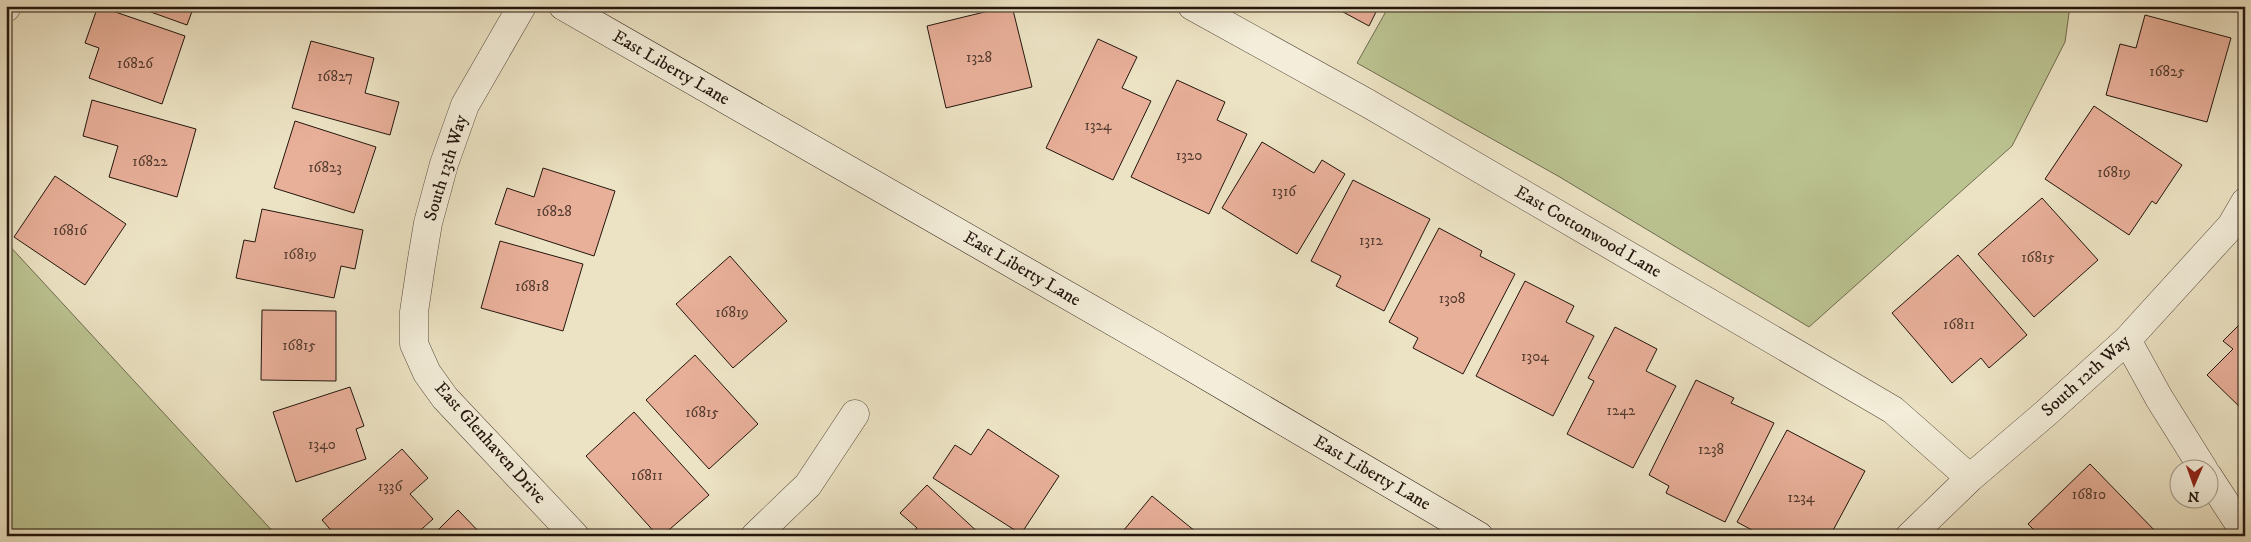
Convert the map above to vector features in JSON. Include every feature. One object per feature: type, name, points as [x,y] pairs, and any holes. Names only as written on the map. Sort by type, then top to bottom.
[{"type":"street","name":"South 13th Way","points":[[414,344],[414,312],[428,223],[444,164],[465,105],[522,6]]},
{"type":"street","name":"East Liberty Lane","points":[[563,6],[1154,344],[1479,536]]},
{"type":"street","name":"East Cottonwood Lane","points":[[1192,6],[1369,104],[1893,410],[1970,478]]},
{"type":"street","name":"South 12th Way","points":[[1910,536],[1970,478],[2127,340],[2231,226],[2245,202]]},
{"type":"street","points":[[2127,340],[2159,398],[2198,460]]},
{"type":"street","name":"East Glenhaven Drive","points":[[414,344],[427,373],[445,398],[575,536]]},
{"type":"street","points":[[755,536],[808,485],[856,414]]},
{"type":"street","points":[[2218,491],[2245,533]]},
{"type":"green space","points":[[1389,6],[2070,6],[2065,42],[2012,146],[1809,327],[1558,176],[1357,63]]},
{"type":"green space","points":[[6,242],[277,536],[6,536]]},
{"type":"building","points":[[98,6],[185,36],[162,104],[89,78],[99,48],[85,43]]},
{"type":"building","points":[[134,6],[194,6],[187,25]]},
{"type":"building","points":[[1012,6],[1032,87],[946,108],[927,26]]},
{"type":"building","points":[[1332,6],[1379,6],[1369,26]]},
{"type":"building","points":[[2202,6],[2236,6],[2235,12]]},
{"type":"building","points":[[2145,15],[2231,38],[2207,122],[2106,95],[2120,44],[2136,48]]},
{"type":"building","points":[[1098,39],[1137,57],[1122,88],[1151,101],[1113,180],[1046,148]]},
{"type":"building","points":[[311,41],[374,58],[365,93],[399,102],[390,135],[292,108]]},
{"type":"building","points":[[1177,80],[1225,102],[1217,120],[1247,134],[1209,214],[1131,177]]},
{"type":"building","points":[[92,100],[196,129],[177,197],[109,177],[118,146],[83,136]]},
{"type":"building","points":[[2094,106],[2182,165],[2156,204],[2152,201],[2129,235],[2045,179]]},
{"type":"building","points":[[295,121],[376,147],[354,213],[274,188]]},
{"type":"building","points":[[1262,142],[1314,173],[1322,160],[1345,174],[1297,254],[1222,208]]},
{"type":"building","points":[[543,168],[615,191],[594,256],[495,224],[507,188],[534,197]]},
{"type":"building","points":[[55,176],[126,224],[85,285],[14,237]]},
{"type":"building","points":[[1353,180],[1430,219],[1384,311],[1336,286],[1341,276],[1311,261]]},
{"type":"building","points":[[2042,198],[2098,260],[2034,317],[1978,254]]},
{"type":"building","points":[[262,209],[363,230],[355,269],[341,266],[334,298],[236,278],[244,240],[255,242]]},
{"type":"building","points":[[1439,228],[1482,251],[1480,256],[1515,274],[1463,374],[1413,348],[1418,338],[1389,322]]},
{"type":"building","points":[[500,241],[583,264],[563,331],[481,308]]},
{"type":"building","points":[[1958,255],[2027,335],[1989,368],[1981,358],[1952,383],[1892,313]]},
{"type":"building","points":[[730,256],[787,321],[733,368],[676,304]]},
{"type":"building","points":[[1525,281],[1574,306],[1566,322],[1594,336],[1553,416],[1476,376]]},
{"type":"building","points":[[262,310],[336,311],[336,381],[261,380]]},
{"type":"building","points":[[2245,319],[2245,412],[2207,375],[2233,349],[2223,341]]},
{"type":"building","points":[[1615,327],[1657,349],[1646,371],[1676,386],[1633,468],[1567,434],[1594,381],[1588,378]]},
{"type":"building","points":[[695,355],[758,424],[709,469],[646,400]]},
{"type":"building","points":[[1696,380],[1734,398],[1731,403],[1774,423],[1725,522],[1666,493],[1669,486],[1649,475]]},
{"type":"building","points":[[350,387],[364,426],[356,429],[366,459],[296,482],[273,412]]},
{"type":"building","points":[[634,412],[709,495],[662,536],[658,536],[586,456]]},
{"type":"building","points":[[988,429],[1059,476],[1021,534],[933,478],[955,445],[971,455]]},
{"type":"building","points":[[1787,430],[1865,471],[1830,536],[1763,536],[1737,522]]},
{"type":"building","points":[[402,449],[428,478],[410,494],[433,519],[414,536],[336,536],[322,520]]},
{"type":"building","points":[[2090,464],[2160,536],[2040,536],[2028,524]]},
{"type":"building","points":[[927,485],[982,536],[910,536],[917,528],[900,513]]},
{"type":"building","points":[[1152,496],[1201,536],[1119,536]]},
{"type":"building","points":[[458,510],[483,536],[432,536]]}]
